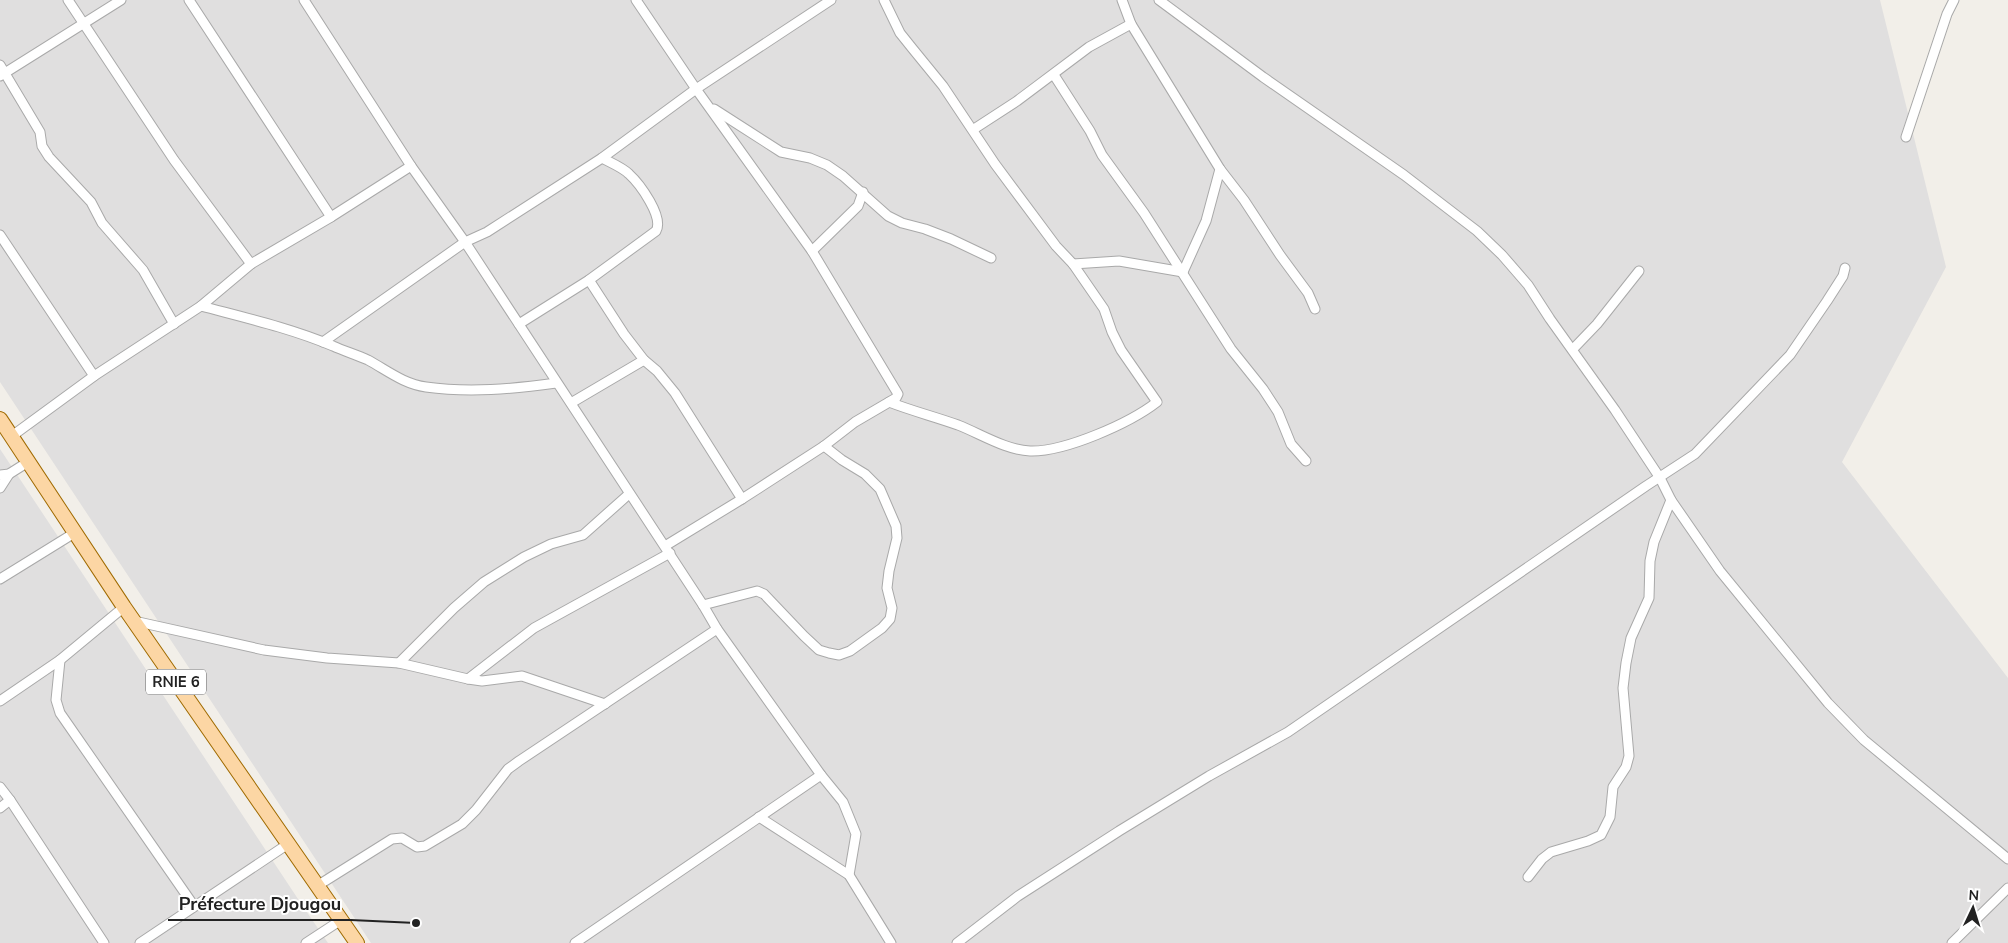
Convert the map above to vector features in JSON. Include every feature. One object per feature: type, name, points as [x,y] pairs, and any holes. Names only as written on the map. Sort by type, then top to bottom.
[{"type":"main road","name":"RNIE 6","points":[[0,419],[124,607],[357,943]]},
{"type":"street","points":[[68,0],[174,160],[251,264]]},
{"type":"street","points":[[121,0],[2,71],[40,132],[42,146],[49,157],[91,202],[102,223],[143,270],[174,324]]},
{"type":"street","points":[[189,0],[331,217]]},
{"type":"street","points":[[304,0],[411,166],[465,242],[571,403],[717,629],[821,775],[843,802],[856,834],[849,875]]},
{"type":"street","points":[[468,680],[534,628],[667,550],[824,446],[855,422],[896,398],[897,391],[812,252],[708,104],[696,90],[636,0]]},
{"type":"street","points":[[324,342],[465,242],[487,232],[602,158],[696,90],[831,0]]},
{"type":"street","points":[[884,0],[900,33],[944,86],[974,129],[981,145],[1056,246],[1073,264],[1104,309],[1121,350],[1157,402],[1143,413],[1073,444],[1046,450],[1029,451],[1012,448],[956,425],[889,402]]},
{"type":"street","points":[[1122,0],[1130,24],[1220,169],[1244,200],[1280,255],[1308,293],[1315,309]]},
{"type":"street","points":[[1159,0],[1263,77],[1404,175],[1477,231],[1528,285],[1660,478],[1671,500],[1720,571],[1847,724],[2008,859]]},
{"type":"street","points":[[1906,137],[1947,14],[1954,0]]},
{"type":"street","points":[[974,129],[1017,102],[1090,47],[1130,24]]},
{"type":"street","points":[[1054,75],[1090,131],[1102,155],[1183,272],[1231,350],[1278,412],[1291,444],[1306,461]]},
{"type":"street","points":[[708,104],[781,152],[810,158],[827,165],[844,176],[888,216],[942,236],[991,258]]},
{"type":"street","points":[[519,324],[589,280],[659,227],[657,217],[637,182],[628,172],[602,158]]},
{"type":"street","points":[[12,436],[94,376],[201,306],[251,264],[331,217],[411,166]]},
{"type":"street","points":[[1183,272],[1206,221],[1220,169]]},
{"type":"street","points":[[812,252],[858,206],[863,192]]},
{"type":"street","points":[[0,235],[94,376]]},
{"type":"street","points":[[1073,264],[1119,261],[1183,272]]},
{"type":"street","points":[[957,943],[1018,896],[1118,831],[1209,776],[1288,732],[1695,454],[1790,355],[1843,276],[1845,268]]},
{"type":"street","points":[[1573,349],[1597,324],[1639,271]]},
{"type":"street","points":[[589,280],[609,312],[644,360],[657,371],[676,393],[742,499]]},
{"type":"street","points":[[201,306],[272,324],[324,342],[368,360],[407,383],[425,387],[457,390],[512,389],[556,382]]},
{"type":"street","points":[[571,403],[644,360]]},
{"type":"street","points":[[703,605],[757,591],[764,594],[819,650],[839,655],[850,651],[869,638],[890,619],[892,608],[887,588],[897,538],[896,526],[880,489],[866,474],[842,460],[824,446]]},
{"type":"street","points":[[0,488],[4,474],[28,462]]},
{"type":"street","points":[[399,663],[454,608],[484,582],[524,557],[551,544],[583,535],[629,494]]},
{"type":"street","points":[[1528,877],[1542,859],[1551,852],[1588,842],[1601,835],[1610,817],[1613,787],[1626,767],[1629,756],[1623,688],[1626,663],[1631,638],[1649,598],[1650,561],[1654,542],[1671,500]]},
{"type":"street","points":[[0,579],[76,532]]},
{"type":"street","points":[[0,701],[60,660],[124,607]]},
{"type":"street","points":[[134,621],[264,650],[327,658],[399,663],[482,682],[522,676],[605,704]]},
{"type":"street","points":[[317,886],[392,838],[402,838],[417,847],[425,846],[462,824],[476,810],[508,769],[717,629]]},
{"type":"street","points":[[60,660],[56,700],[60,713],[194,906]]},
{"type":"street","points":[[575,943],[821,775]]},
{"type":"street","points":[[0,787],[104,943]]},
{"type":"street","points":[[0,808],[10,800]]},
{"type":"street","points":[[759,818],[849,875],[891,943]]},
{"type":"street","points":[[140,943],[288,844]]},
{"type":"street","points":[[1952,943],[2008,888]]},
{"type":"street","points":[[306,943],[341,920]]},
{"type":"shaded area","points":[[0,0],[1880,0],[1946,267],[1842,462],[2008,678],[2008,943],[371,943],[0,382]]},
{"type":"shaded area","points":[[0,449],[300,902],[328,943],[0,943]]},
{"type":"place","name":"Préfecture Djougou","points":[[416,923]]}]
